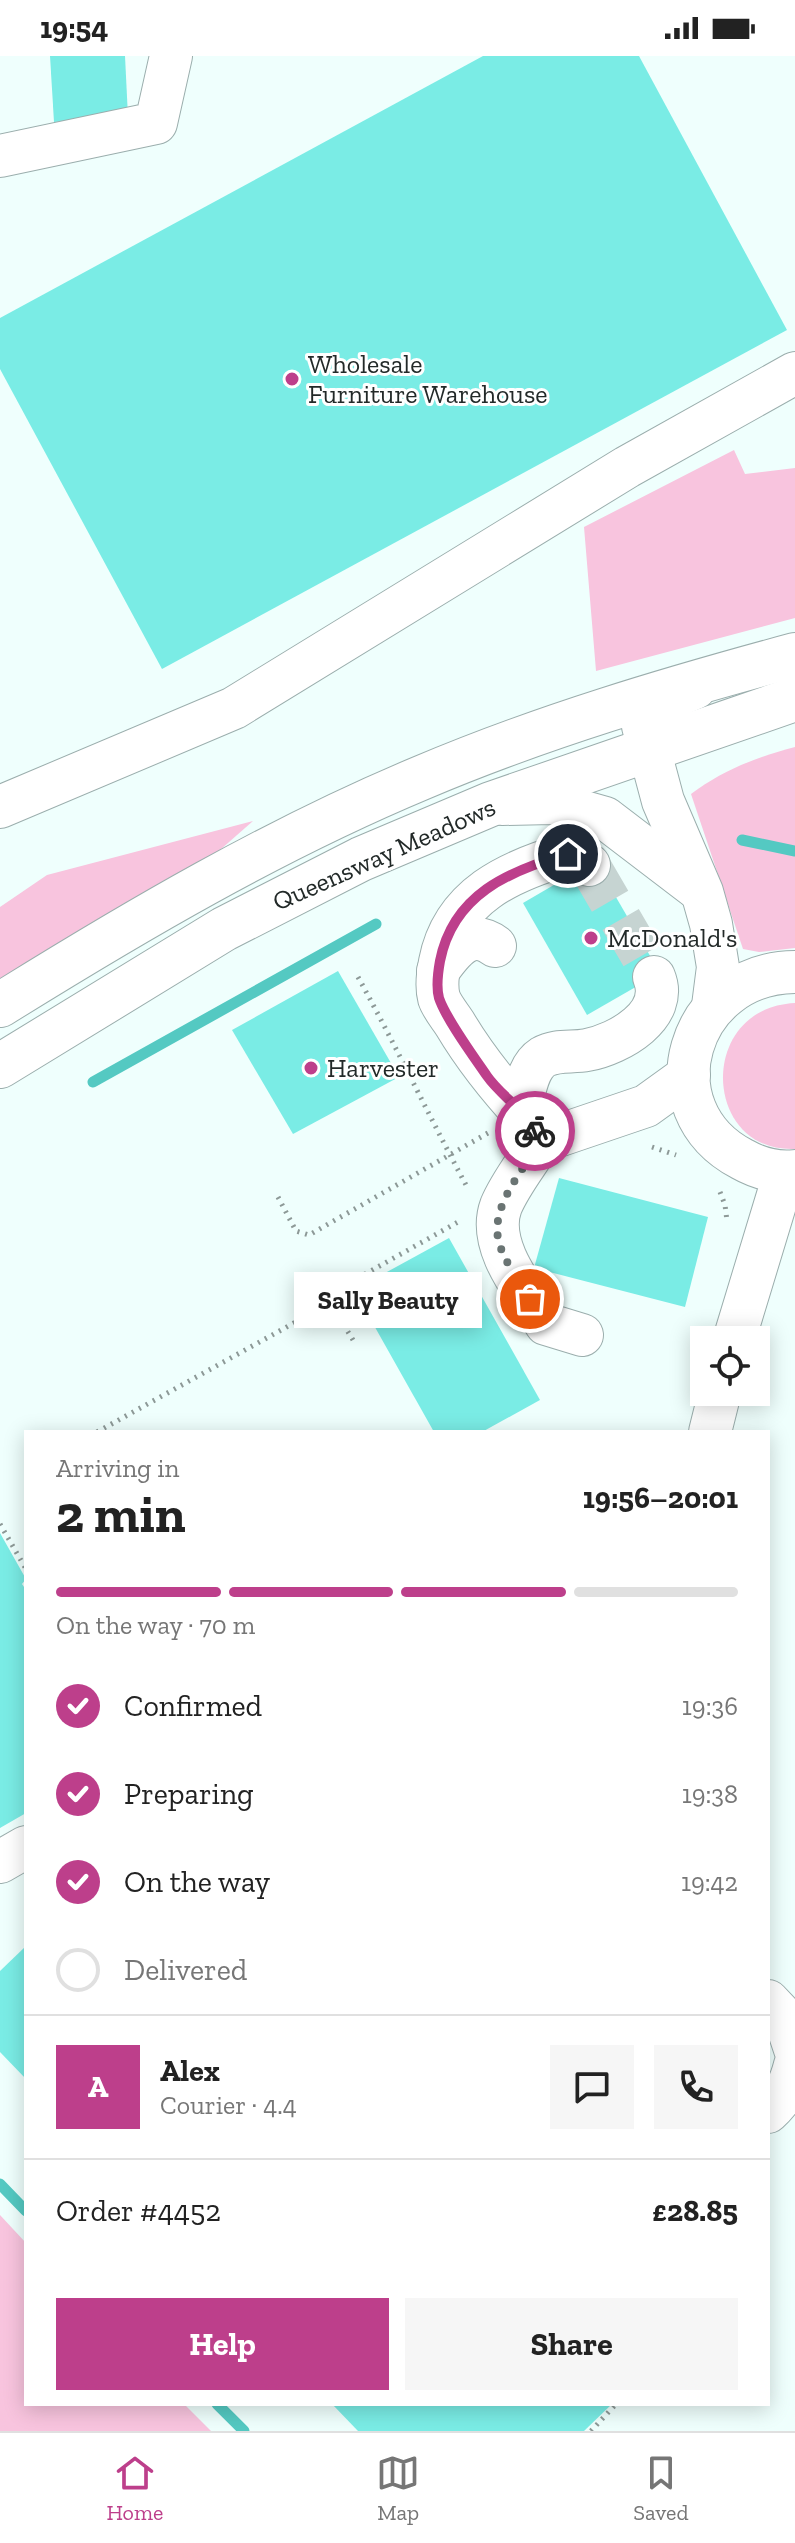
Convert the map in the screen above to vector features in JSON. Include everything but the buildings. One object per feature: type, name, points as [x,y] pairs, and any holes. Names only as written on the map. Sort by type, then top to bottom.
[{"type":"main road","name":"Queensway Meadows","points":[[0,1005],[180,896],[307,830],[407,784],[583,718],[795,655]]},
{"type":"main road","name":"Queensway Meadows","points":[[0,1066],[224,929],[361,859],[491,804],[795,699]]},
{"type":"street","points":[[0,156],[156,123],[171,56]]},
{"type":"street","points":[[0,807],[234,708],[627,467],[795,373]]},
{"type":"street","points":[[713,1006],[718,967],[711,924],[702,892],[663,801],[643,726],[667,700],[733,672]]},
{"type":"street","points":[[491,804],[552,803],[605,818],[702,892]]},
{"type":"street","points":[[535,1131],[490,1080],[439,997],[438,972],[444,942],[465,906],[480,892],[542,861],[568,854],[589,865]]},
{"type":"street","points":[[438,972],[452,951],[470,938],[485,939],[495,946]]},
{"type":"street","points":[[738,1326],[758,1253],[790,1172],[756,1167],[729,1153],[708,1131],[694,1105],[689,1075],[691,1050],[699,1027],[713,1006],[731,989],[754,978],[795,972]]},
{"type":"street","points":[[582,1335],[546,1324],[506,1257],[488,1210],[501,1207],[535,1131],[522,1101],[533,1066],[554,1052],[589,1050],[628,1034],[654,1010],[658,987],[654,977]]},
{"type":"street","points":[[535,1131],[646,1106],[689,1075]]},
{"type":"street","points":[[710,1430],[716,1406]]},
{"type":"street","points":[[0,1862],[24,1848]]},
{"type":"path","points":[[353,1340],[326,1296],[488,1210],[450,1155],[408,1068],[358,977]]},
{"type":"path","points":[[646,1106],[642,1144],[688,1162]]},
{"type":"path","points":[[278,1197],[296,1231],[309,1235],[495,1129],[535,1131]]},
{"type":"path","points":[[717,1186],[725,1205],[724,1243],[758,1253]]},
{"type":"path","points":[[101,1430],[330,1303]]},
{"type":"path","points":[[0,1524],[24,1566]]},
{"type":"path","points":[[591,2431],[614,2406]]},
{"type":"shaded area","points":[[734,450],[745,474],[795,468],[795,618],[596,671],[584,527]]},
{"type":"shaded area","points":[[795,747],[795,948],[759,952],[743,949],[691,794],[741,765]]},
{"type":"shaded area","points":[[253,821],[196,871],[0,983],[0,907],[47,875]]},
{"type":"shaded area","points":[[795,1003],[795,1149],[764,1144],[742,1129],[728,1106],[723,1079],[727,1052],[740,1028],[763,1011]]},
{"type":"shaded area","points":[[0,2215],[24,2241],[24,2406],[186,2406],[211,2431],[0,2431]]},
{"type":"waterway","points":[[742,840],[795,851]]},
{"type":"waterway","points":[[93,1082],[376,924]]},
{"type":"waterway","points":[[0,2184],[24,2209]]},
{"type":"waterway","points":[[219,2406],[244,2431]]},
{"type":"tunnel","points":[[589,865],[654,977]]},
{"type":"way so far","points":[[530,1299],[498,1236],[501,1207],[540,1142],[535,1131]]},
{"type":"place","name":"Wholesale Furniture Warehouse","points":[[292,379]]},
{"type":"place","name":"McDonald's","points":[[591,938]]},
{"type":"place","name":"Harvester","points":[[311,1068]]},
{"type":"place","name":"Sally Beauty","points":[[530,1299]]},
{"type":"route","points":[[535,1131],[530,1121],[490,1080],[469,1049],[439,997],[438,972],[444,942],[465,906],[480,892],[542,861],[568,854]]}]
